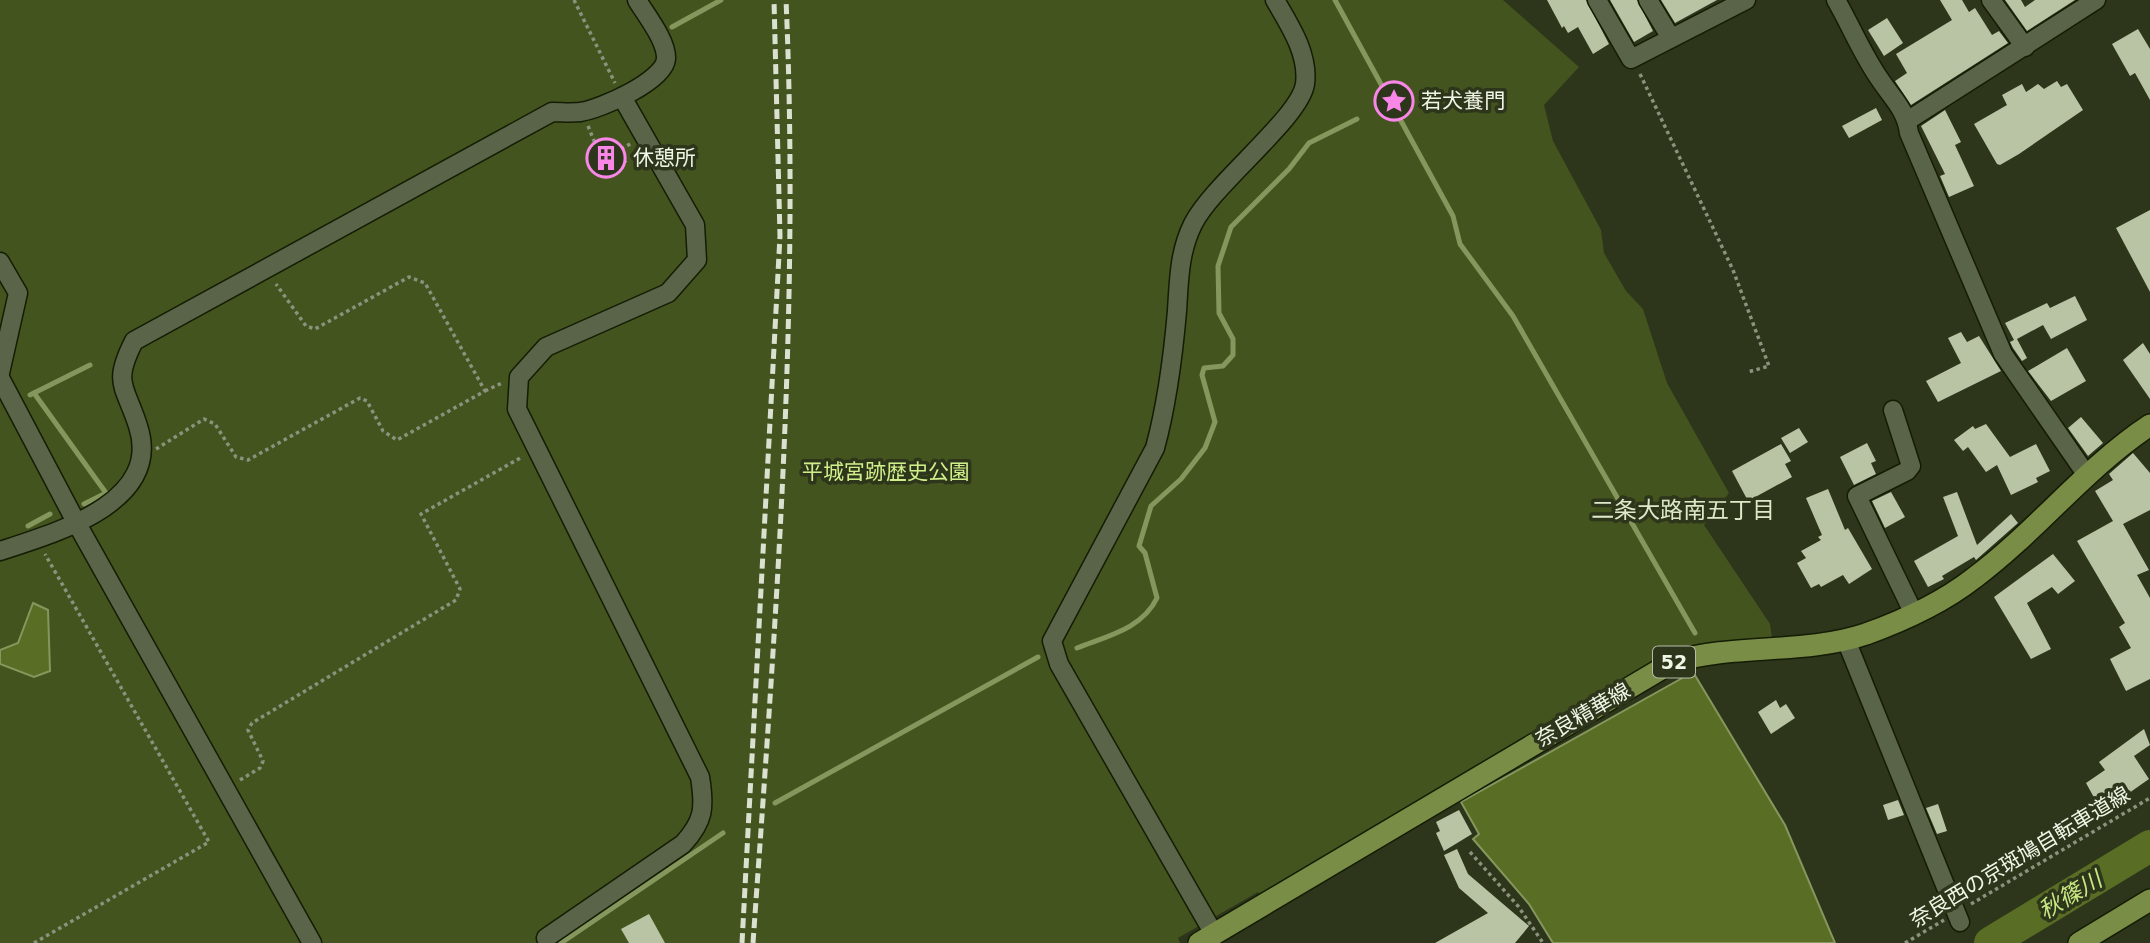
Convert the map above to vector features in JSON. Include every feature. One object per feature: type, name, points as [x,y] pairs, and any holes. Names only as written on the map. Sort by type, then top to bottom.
[{"type":"main road","name":"奈良精華線","points":[[1207,939],[1673,662],[1704,653],[1796,649],[1846,640],[1914,614],[1975,578],[2042,519],[2086,474],[2150,425]]},
{"type":"main road","points":[[2078,943],[2150,900]]},
{"type":"street","points":[[0,551],[76,522],[116,500],[140,470],[143,458],[138,428],[125,397],[120,368],[134,341],[552,113],[582,112],[622,97],[664,67],[666,55],[637,0]]},
{"type":"street","points":[[1207,939],[1059,664],[1052,641],[1155,448],[1163,418],[1180,256],[1193,224],[1210,197],[1296,106],[1305,84],[1302,52],[1275,0]]},
{"type":"street","points":[[1597,0],[1631,59],[1738,2]]},
{"type":"street","points":[[1648,0],[1671,38]]},
{"type":"street","points":[[1836,0],[1880,80],[1898,103],[1907,121],[1918,156],[2003,354],[2086,474]]},
{"type":"street","points":[[1991,0],[2025,47]]},
{"type":"street","points":[[1907,121],[2096,0]]},
{"type":"street","points":[[546,938],[682,844],[696,829],[704,804],[700,777],[633,636],[517,409],[519,377],[546,347],[668,293],[698,260],[695,225],[622,97]]},
{"type":"street","points":[[0,262],[18,293],[0,375],[76,522],[312,943]]},
{"type":"street","points":[[1894,410],[1911,466],[1907,471],[1857,496],[1914,614]]},
{"type":"street","points":[[1846,640],[1957,917]]},
{"type":"path","points":[[574,0],[622,97]]},
{"type":"path","points":[[1631,59],[1733,270],[1769,366],[1748,372]]},
{"type":"path","points":[[582,112],[597,148]]},
{"type":"path","points":[[143,458],[204,418],[215,424],[236,457],[248,460],[360,398],[367,401],[383,431],[397,440],[485,391],[425,283],[409,277],[315,329],[306,326],[264,268]]},
{"type":"path","points":[[225,788],[260,768],[263,761],[248,730],[252,723],[456,600],[460,589],[421,513],[536,449]]},
{"type":"path","points":[[34,943],[209,842],[43,550]]},
{"type":"path","name":"奈良西の京斑鳩自転車道線","points":[[1905,943],[1957,917],[2150,797]]},
{"type":"path","points":[[1470,852],[1518,906],[1543,943]]},
{"type":"green space","name":"平城宮跡歴史公園","points":[[0,0],[1503,0],[1579,67],[1544,105],[1553,141],[1601,230],[1604,253],[1626,291],[1643,309],[1667,383],[1729,493],[1704,525],[1770,624],[1772,638],[1691,650],[1652,666],[1545,724],[1261,896],[1258,892],[1178,938],[1180,943],[0,943]]},
{"type":"shaded area","points":[[33,603],[48,610],[50,671],[34,677],[0,664],[0,650],[18,643]]},
{"type":"shaded area","points":[[1693,672],[1785,825],[1835,943],[1553,943],[1529,904],[1473,839],[1479,834],[1461,802]]},
{"type":"building","points":[[1547,0],[1586,0],[1609,44],[1593,54],[1578,27],[1568,33],[1564,26],[1562,28]]},
{"type":"building","points":[[1610,0],[1637,0],[1653,31],[1634,42]]},
{"type":"building","points":[[1661,0],[1717,0],[1675,23]]},
{"type":"building","points":[[1940,0],[1962,0],[1969,12],[1975,8],[1992,35],[1999,31],[2008,43],[1911,105],[1895,81],[1907,73],[1896,54],[1952,20]]},
{"type":"building","points":[[2005,0],[2021,0],[2025,7],[2035,0],[2075,0],[2027,31]]},
{"type":"building","points":[[1887,18],[1903,43],[1884,56],[1868,30]]},
{"type":"building","points":[[2138,29],[2150,49],[2150,100],[2135,73],[2130,76],[2112,44]]},
{"type":"building","points":[[2057,81],[2061,87],[2067,84],[2083,110],[2019,154],[2000,165],[1997,164],[1974,124],[2007,105],[2002,95],[2022,84],[2026,92],[2038,84],[2044,89]]},
{"type":"building","points":[[1876,108],[1882,120],[1849,138],[1842,126]]},
{"type":"building","points":[[1945,110],[1961,142],[1955,145],[1974,186],[1949,197],[1940,176],[1945,174],[1921,126]]},
{"type":"building","name":"休憩所","points":[[614,139],[627,162],[598,177],[586,154]]},
{"type":"building","points":[[2150,210],[2150,292],[2116,228]]},
{"type":"building","points":[[2075,296],[2087,320],[2051,339],[2043,325],[2017,339],[2027,358],[2022,361],[2010,342],[2014,340],[2005,323],[2047,303],[2050,308]]},
{"type":"building","points":[[1961,332],[1967,342],[1979,336],[2001,371],[1938,402],[1926,381],[1961,363],[1948,338]]},
{"type":"building","points":[[2143,343],[2150,354],[2150,399],[2123,360]]},
{"type":"building","points":[[2067,348],[2086,381],[2051,401],[2028,371]]},
{"type":"building","points":[[2081,417],[2103,443],[2088,456],[2068,428]]},
{"type":"building","points":[[1986,424],[2010,457],[2036,444],[2050,471],[2036,478],[2038,482],[2011,495],[1997,465],[1986,472],[1968,447],[1963,451],[1954,440],[1973,426],[1975,429]]},
{"type":"building","points":[[1799,428],[1808,442],[1790,453],[1781,438]]},
{"type":"building","points":[[1867,443],[1876,461],[1871,463],[1876,474],[1854,485],[1840,457]]},
{"type":"building","points":[[1781,444],[1791,461],[1785,464],[1792,477],[1748,501],[1732,471]]},
{"type":"building","points":[[2133,453],[2150,473],[2150,510],[2123,524],[2149,570],[2137,575],[2150,598],[2150,679],[2126,691],[2110,659],[2131,648],[2119,627],[2125,623],[2077,541],[2113,521],[2095,491],[2113,480],[2109,474]]},
{"type":"building","points":[[1828,489],[1845,530],[1848,528],[1872,569],[1849,584],[1843,575],[1821,587],[1819,584],[1811,588],[1797,563],[1806,558],[1801,551],[1821,540],[1818,537],[1822,535],[1806,498]]},
{"type":"building","points":[[1891,492],[1905,517],[1885,528],[1872,501]]},
{"type":"building","points":[[1957,492],[1977,545],[2011,514],[2018,523],[1976,560],[1974,557],[1928,587],[1914,561],[1958,536],[1943,497]]},
{"type":"building","points":[[2053,554],[2075,581],[2058,594],[2052,587],[2027,603],[2051,649],[2031,659],[1994,597]]},
{"type":"building","points":[[1776,700],[1780,708],[1786,704],[1795,718],[1771,734],[1758,712]]},
{"type":"building","points":[[2144,729],[2150,745],[2134,756],[2149,779],[2102,812],[2086,783],[2105,770],[2099,762]]},
{"type":"building","points":[[1898,800],[1904,815],[1888,820],[1883,805]]},
{"type":"building","points":[[1938,804],[1947,831],[1937,834],[1926,808]]},
{"type":"building","points":[[1459,810],[1472,834],[1444,851],[1436,833],[1440,831],[1436,822]]},
{"type":"building","points":[[1457,849],[1468,874],[1529,926],[1515,943],[1435,943],[1488,913],[1459,888],[1444,855]]},
{"type":"building","points":[[649,914],[665,943],[629,943],[621,929]]},
{"type":"waterway","points":[[672,27],[721,0]]},
{"type":"waterway","points":[[1335,0],[1453,216],[1460,244],[1513,316],[1695,633]]},
{"type":"waterway","points":[[1077,648],[1133,624],[1150,609],[1157,598],[1145,553],[1139,546],[1151,506],[1181,479],[1205,448],[1215,422],[1202,375],[1204,368],[1223,366],[1233,355],[1233,339],[1219,313],[1218,266],[1231,227],[1289,169],[1309,143],[1357,119]]},
{"type":"waterway","points":[[30,395],[90,365]]},
{"type":"waterway","points":[[34,393],[106,493],[84,504]]},
{"type":"waterway","points":[[28,526],[50,514]]},
{"type":"waterway","points":[[775,803],[1038,657]]},
{"type":"waterway","points":[[561,943],[723,833]]},
{"type":"waterway","name":"秋篠川","points":[[1990,943],[2150,846]]},
{"type":"railway","points":[[742,943],[780,236],[774,0]]},
{"type":"railway","points":[[753,943],[777,590],[788,354],[790,118],[786,0]]},
{"type":"place","name":"若犬養門","points":[[1394,101]]},
{"type":"place","name":"休憩所","points":[[606,158]]},
{"type":"district","name":"二条大路南五丁目","points":[[1683,510]]}]
